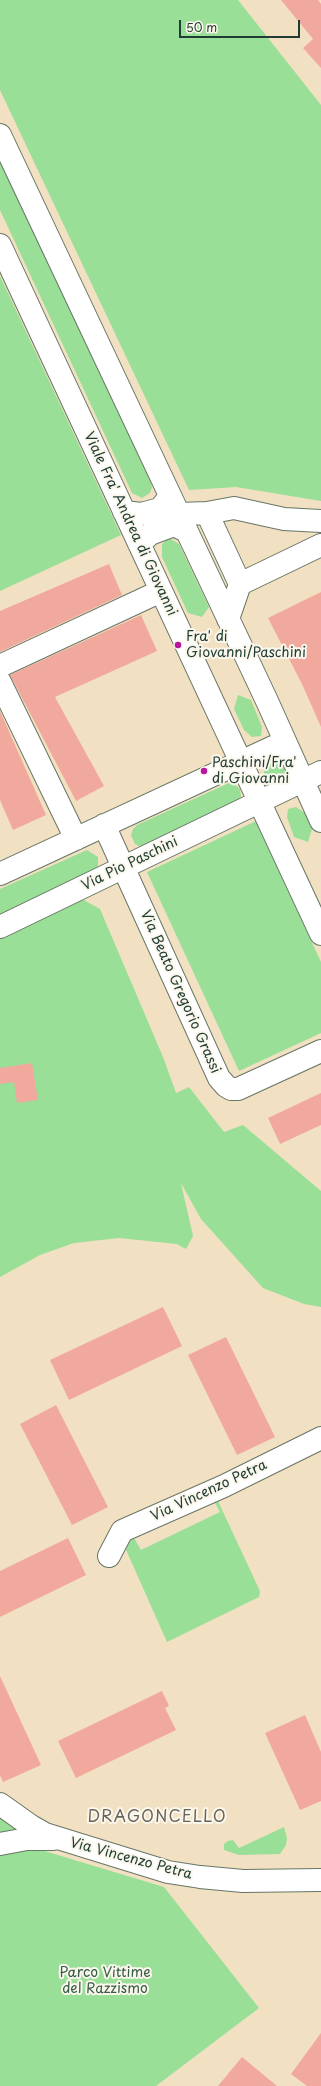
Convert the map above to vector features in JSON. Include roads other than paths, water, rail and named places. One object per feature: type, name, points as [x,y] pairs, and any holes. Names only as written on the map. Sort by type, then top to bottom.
[{"type":"street","points":[[0,135],[228,618],[284,742],[312,777],[321,821]]},
{"type":"street","name":"Viale Fra' Andrea di Giovanni","points":[[0,245],[260,800],[321,934]]},
{"type":"street","points":[[124,512],[141,514],[160,509],[178,514],[207,513],[234,508],[284,519],[321,521]]},
{"type":"street","points":[[207,513],[240,584],[228,618]]},
{"type":"street","points":[[139,544],[150,534],[174,525],[178,514]]},
{"type":"street","points":[[240,584],[321,545]]},
{"type":"street","points":[[0,666],[161,591]]},
{"type":"street","points":[[0,682],[76,839]]},
{"type":"street","points":[[0,874],[284,742]]},
{"type":"street","name":"Via Pio Paschini","points":[[0,927],[260,800],[312,777]]},
{"type":"street","name":"Via Beato Gregorio Grassi","points":[[104,825],[218,1078],[231,1089],[238,1089],[321,1051]]},
{"type":"street","name":"Via Vincenzo Petra","points":[[109,1556],[122,1531],[224,1486],[321,1438]]},
{"type":"street","name":"Via Vincenzo Petra","points":[[0,1804],[31,1826],[60,1840],[144,1866],[190,1876],[260,1882],[321,1880]]},
{"type":"street","points":[[0,1844],[27,1839],[60,1840]]},
{"type":"place","name":"Fra' di Giovanni/Paschini","points":[[178,645]]},
{"type":"place","name":"Paschini/Fra' di Giovanni","points":[[204,771]]},
{"type":"district","name":"DRAGONCELLO","points":[[157,1818]]},
{"type":"park label","name":"Parco Vittime del Razzismo","points":[[105,1982]]}]
